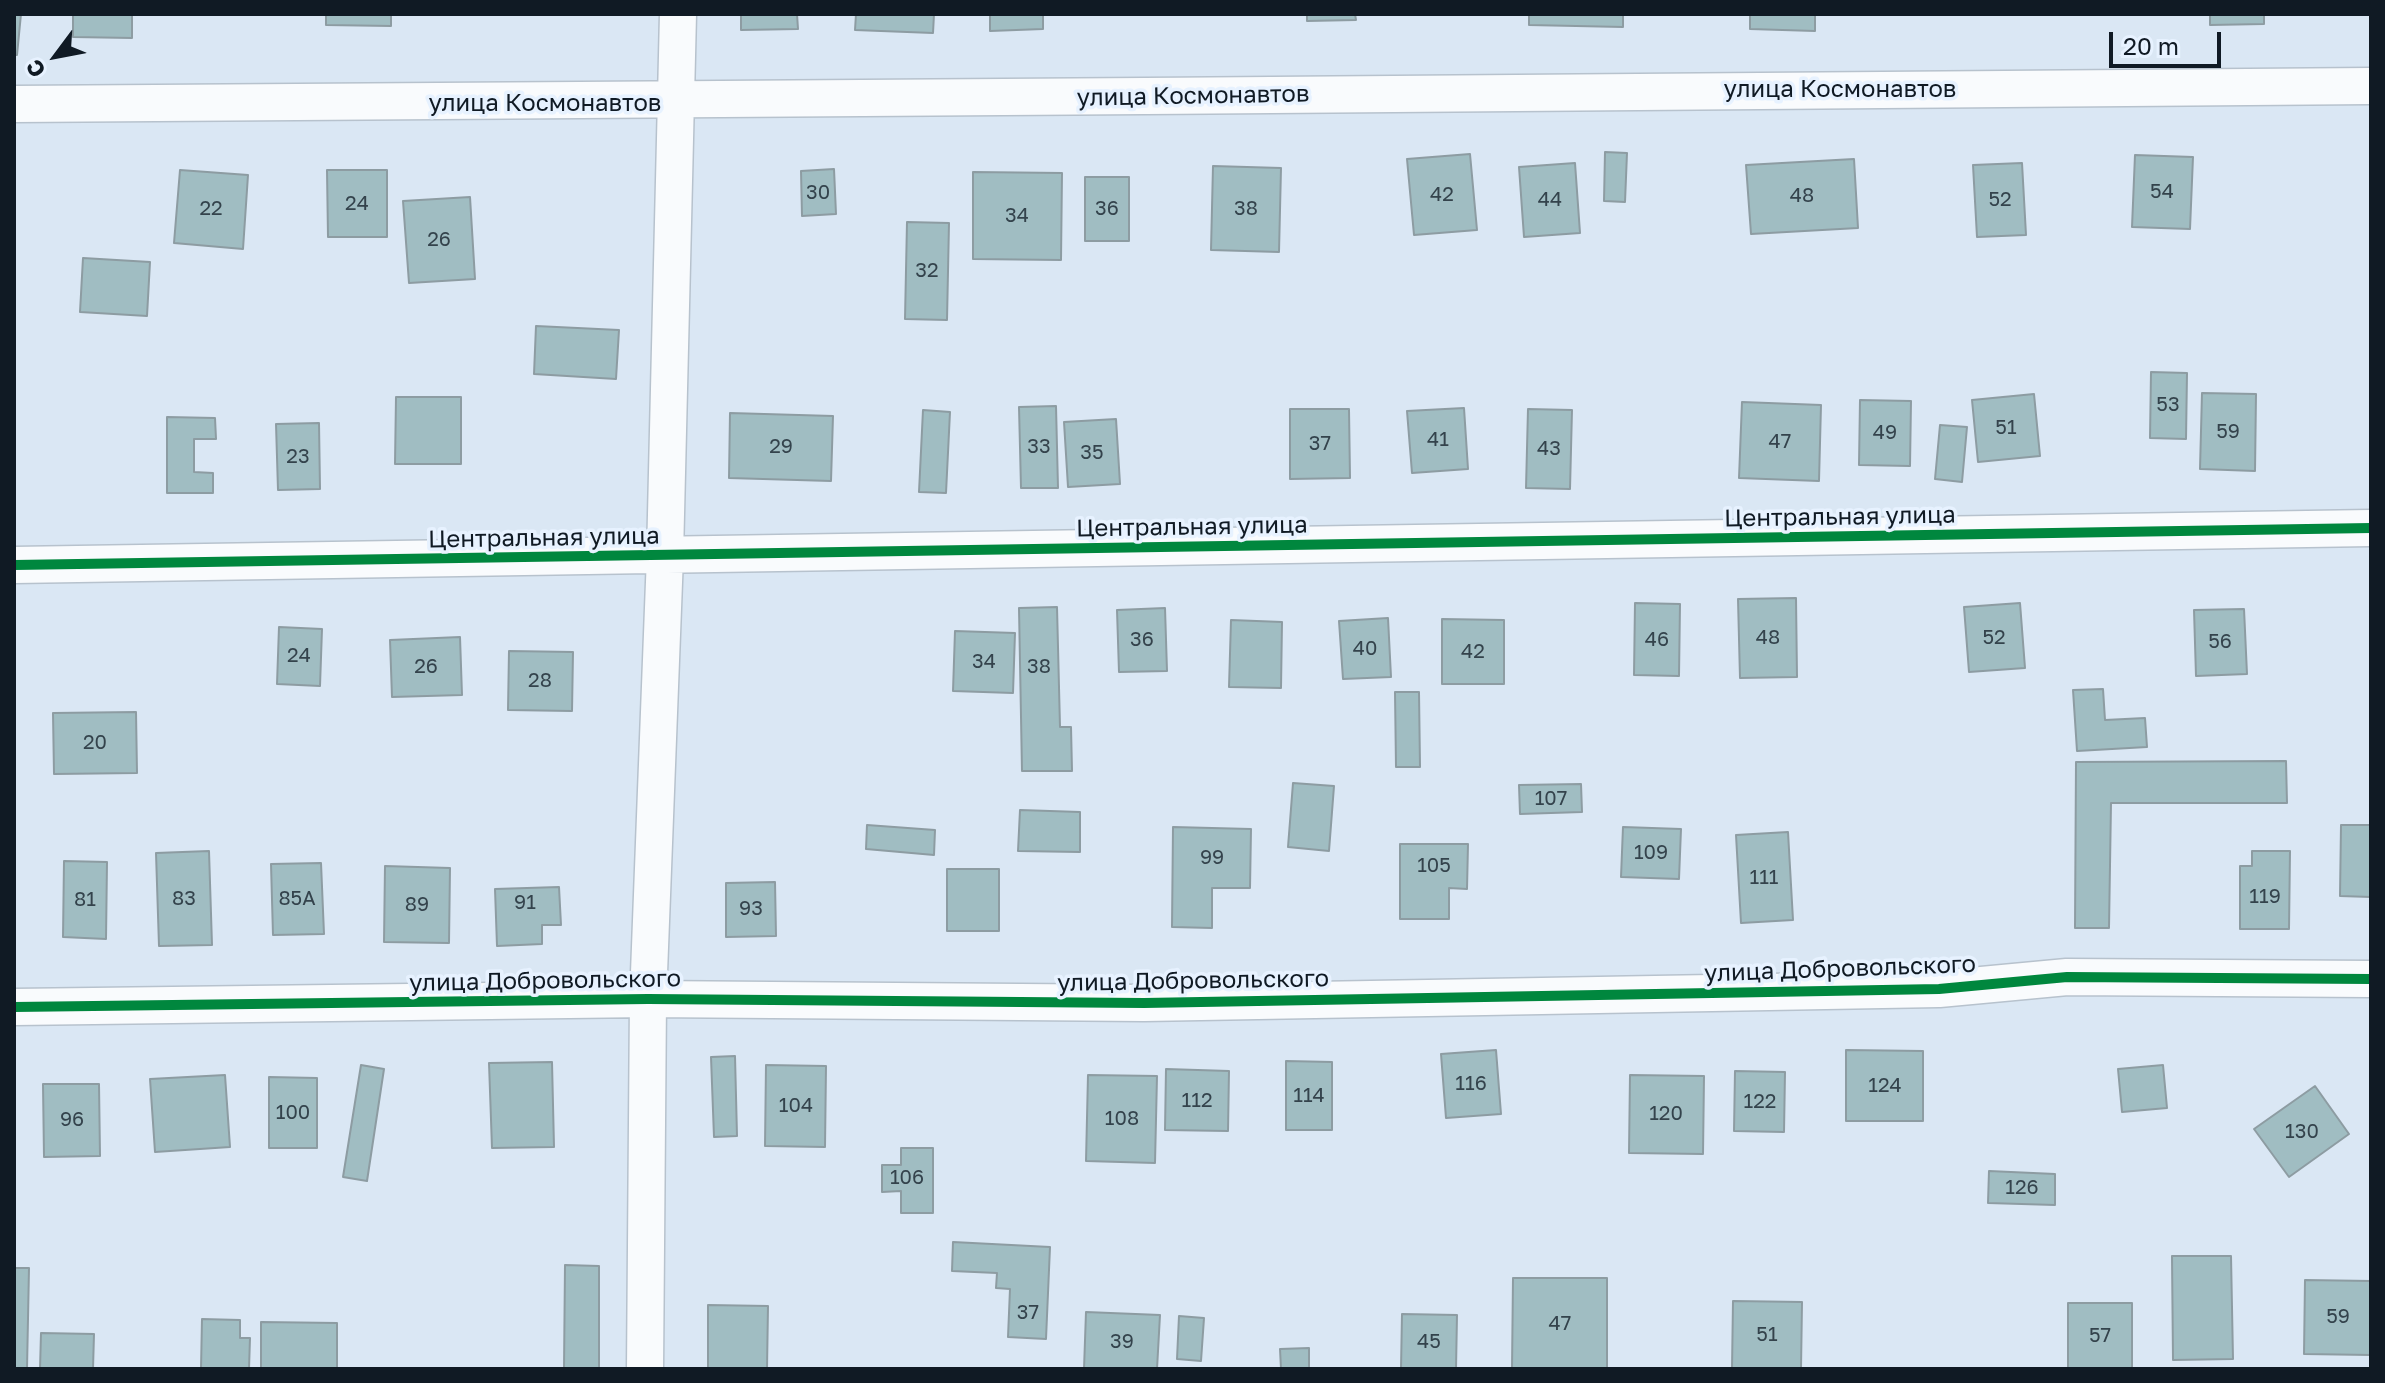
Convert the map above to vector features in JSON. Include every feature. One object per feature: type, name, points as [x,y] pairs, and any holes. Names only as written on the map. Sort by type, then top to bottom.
[{"type":"street","points":[[645,1369],[648,999],[665,556],[678,14]]},
{"type":"street","name":"улица Космонавтов","points":[[14,104],[676,102],[1715,89],[2371,86]]},
{"type":"street","name":"Центральная улица","points":[[14,565],[2371,528]]},
{"type":"street","name":"улица Добровольского","points":[[14,1007],[648,999],[1144,1003],[1939,989],[2067,977],[2371,979]]},
{"type":"building","points":[[14,14],[21,14],[17,55],[14,55]]},
{"type":"building","points":[[73,14],[132,14],[132,38],[73,37]]},
{"type":"building","points":[[326,14],[391,14],[391,26],[326,25]]},
{"type":"building","points":[[741,14],[797,14],[798,29],[741,30]]},
{"type":"building","points":[[856,14],[934,14],[933,33],[855,30]]},
{"type":"building","points":[[990,14],[1043,14],[1043,29],[990,31]]},
{"type":"building","points":[[1307,14],[1355,14],[1356,20],[1307,21]]},
{"type":"building","points":[[1529,14],[1623,14],[1623,27],[1529,25]]},
{"type":"building","points":[[1750,14],[1815,14],[1815,31],[1750,29]]},
{"type":"building","points":[[2210,14],[2264,14],[2264,24],[2210,25]]},
{"type":"building","points":[[1605,152],[1627,153],[1625,202],[1604,201]]},
{"type":"building","points":[[1470,154],[1477,230],[1414,235],[1407,159]]},
{"type":"building","points":[[2135,155],[2193,157],[2190,229],[2132,227]]},
{"type":"building","points":[[1854,159],[1858,228],[1751,234],[1746,165]]},
{"type":"building","points":[[1575,163],[1580,233],[1524,237],[1519,167]]},
{"type":"building","points":[[2022,163],[2026,235],[1977,237],[1973,165]]},
{"type":"building","points":[[1213,166],[1281,168],[1279,252],[1211,250]]},
{"type":"building","points":[[834,169],[836,214],[802,216],[801,171]]},
{"type":"building","points":[[180,170],[248,175],[243,249],[174,243]]},
{"type":"building","points":[[327,170],[387,170],[387,237],[328,237]]},
{"type":"building","points":[[973,172],[1062,173],[1061,260],[973,259]]},
{"type":"building","points":[[1085,177],[1129,177],[1129,241],[1085,241]]},
{"type":"building","points":[[470,197],[475,279],[409,283],[403,201]]},
{"type":"building","points":[[907,222],[949,223],[947,320],[905,319]]},
{"type":"building","points":[[83,258],[150,262],[147,316],[80,312]]},
{"type":"building","points":[[536,326],[619,330],[616,379],[534,374]]},
{"type":"building","points":[[2151,372],[2187,373],[2186,439],[2150,438]]},
{"type":"building","points":[[2202,393],[2256,394],[2255,471],[2200,469]]},
{"type":"building","points":[[2034,394],[2040,456],[1978,462],[1972,400]]},
{"type":"building","points":[[396,397],[461,397],[461,464],[395,464]]},
{"type":"building","points":[[1860,400],[1911,401],[1910,466],[1859,465]]},
{"type":"building","points":[[1742,402],[1821,405],[1819,481],[1739,478]]},
{"type":"building","points":[[1056,406],[1058,488],[1021,488],[1019,407]]},
{"type":"building","points":[[1464,408],[1468,469],[1412,473],[1407,411]]},
{"type":"building","points":[[1290,409],[1349,409],[1350,478],[1290,479]]},
{"type":"building","points":[[1528,409],[1572,410],[1570,489],[1526,488]]},
{"type":"building","points":[[923,410],[950,412],[946,493],[919,492]]},
{"type":"building","points":[[730,413],[833,416],[831,481],[729,478]]},
{"type":"building","points":[[167,417],[215,418],[216,439],[194,439],[194,472],[213,473],[213,493],[167,493]]},
{"type":"building","points":[[1116,419],[1120,484],[1068,487],[1064,422]]},
{"type":"building","points":[[319,423],[320,489],[278,490],[276,424]]},
{"type":"building","points":[[1940,425],[1967,427],[1962,482],[1935,479]]},
{"type":"building","points":[[1796,598],[1797,677],[1740,678],[1738,599]]},
{"type":"building","points":[[1635,603],[1680,604],[1679,676],[1634,675]]},
{"type":"building","points":[[2020,603],[2025,668],[1969,672],[1964,607]]},
{"type":"building","points":[[1057,607],[1060,727],[1071,727],[1072,771],[1022,771],[1019,608]]},
{"type":"building","points":[[1165,608],[1167,671],[1119,672],[1117,610]]},
{"type":"building","points":[[2244,609],[2247,674],[2196,676],[2194,610]]},
{"type":"building","points":[[1388,618],[1391,677],[1343,679],[1339,621]]},
{"type":"building","points":[[1442,619],[1504,620],[1504,684],[1442,684]]},
{"type":"building","points":[[1231,620],[1282,622],[1281,688],[1229,687]]},
{"type":"building","points":[[279,627],[322,629],[320,686],[277,684]]},
{"type":"building","points":[[955,631],[1015,633],[1013,693],[953,691]]},
{"type":"building","points":[[460,637],[462,695],[392,697],[390,640]]},
{"type":"building","points":[[509,651],[573,652],[572,711],[508,710]]},
{"type":"building","points":[[2103,689],[2105,720],[2145,718],[2147,747],[2077,751],[2073,690]]},
{"type":"building","points":[[1395,692],[1419,692],[1420,767],[1396,767]]},
{"type":"building","points":[[136,712],[137,773],[54,774],[53,713]]},
{"type":"building","points":[[2286,761],[2287,803],[2111,803],[2109,928],[2075,928],[2076,762]]},
{"type":"building","points":[[1293,783],[1334,786],[1329,851],[1288,847]]},
{"type":"building","points":[[1581,784],[1582,812],[1520,814],[1519,785]]},
{"type":"building","points":[[1020,810],[1080,812],[1080,852],[1018,851]]},
{"type":"building","points":[[867,825],[935,830],[934,855],[866,849]]},
{"type":"building","points":[[2341,825],[2371,825],[2371,897],[2340,896]]},
{"type":"building","points":[[1173,827],[1251,829],[1250,888],[1212,888],[1212,928],[1172,927]]},
{"type":"building","points":[[1623,827],[1681,829],[1679,879],[1621,877]]},
{"type":"building","points":[[1788,832],[1793,920],[1741,923],[1736,835]]},
{"type":"building","points":[[1400,844],[1468,844],[1467,889],[1449,888],[1449,919],[1400,919]]},
{"type":"building","points":[[209,851],[212,945],[159,946],[156,853]]},
{"type":"building","points":[[2252,851],[2290,851],[2289,929],[2240,929],[2240,866],[2252,866]]},
{"type":"building","points":[[64,861],[107,862],[106,939],[63,937]]},
{"type":"building","points":[[321,863],[324,934],[273,935],[271,864]]},
{"type":"building","points":[[385,866],[450,868],[449,943],[384,942]]},
{"type":"building","points":[[947,869],[999,869],[999,931],[947,931]]},
{"type":"building","points":[[775,882],[776,936],[726,937],[726,883]]},
{"type":"building","points":[[559,887],[561,925],[542,925],[542,944],[497,946],[495,889]]},
{"type":"building","points":[[1496,1050],[1501,1114],[1446,1118],[1441,1054]]},
{"type":"building","points":[[1846,1050],[1923,1051],[1923,1121],[1846,1121]]},
{"type":"building","points":[[735,1056],[737,1136],[714,1137],[711,1057]]},
{"type":"building","points":[[1286,1061],[1332,1062],[1332,1130],[1286,1130]]},
{"type":"building","points":[[552,1062],[554,1147],[492,1148],[489,1063]]},
{"type":"building","points":[[361,1065],[384,1069],[367,1181],[343,1177]]},
{"type":"building","points":[[766,1065],[826,1066],[825,1147],[765,1146]]},
{"type":"building","points":[[2163,1065],[2167,1108],[2122,1112],[2118,1069]]},
{"type":"building","points":[[1166,1069],[1229,1071],[1228,1131],[1165,1130]]},
{"type":"building","points":[[1735,1071],[1785,1072],[1784,1132],[1734,1131]]},
{"type":"building","points":[[225,1075],[230,1147],[155,1152],[150,1079]]},
{"type":"building","points":[[1088,1075],[1157,1076],[1155,1163],[1086,1161]]},
{"type":"building","points":[[1630,1075],[1704,1076],[1703,1154],[1629,1153]]},
{"type":"building","points":[[269,1077],[317,1078],[317,1148],[269,1148]]},
{"type":"building","points":[[43,1084],[99,1084],[100,1156],[44,1157]]},
{"type":"building","points":[[2315,1086],[2349,1134],[2289,1177],[2254,1129]]},
{"type":"building","points":[[901,1148],[933,1148],[933,1213],[901,1213],[901,1191],[882,1192],[882,1165],[901,1165]]},
{"type":"building","points":[[1989,1171],[2055,1174],[2055,1205],[1988,1203]]},
{"type":"building","points":[[953,1242],[1050,1247],[1046,1339],[1008,1337],[1010,1289],[996,1288],[997,1273],[952,1271]]},
{"type":"building","points":[[2172,1256],[2231,1256],[2233,1359],[2173,1360]]},
{"type":"building","points":[[565,1265],[599,1266],[599,1369],[564,1369]]},
{"type":"building","points":[[14,1268],[29,1268],[27,1369],[14,1369]]},
{"type":"building","points":[[1513,1278],[1607,1278],[1607,1369],[1512,1369]]},
{"type":"building","points":[[2305,1280],[2371,1281],[2371,1355],[2304,1354]]},
{"type":"building","points":[[1733,1301],[1802,1302],[1801,1369],[1732,1369]]},
{"type":"building","points":[[2068,1303],[2132,1303],[2132,1369],[2068,1369]]},
{"type":"building","points":[[708,1305],[768,1306],[767,1369],[708,1369]]},
{"type":"building","points":[[1086,1312],[1160,1315],[1157,1369],[1084,1369]]},
{"type":"building","points":[[1402,1314],[1457,1315],[1456,1369],[1401,1369]]},
{"type":"building","points":[[1179,1316],[1204,1318],[1201,1361],[1177,1359]]},
{"type":"building","points":[[202,1319],[240,1320],[240,1338],[250,1338],[249,1369],[201,1369]]},
{"type":"building","points":[[261,1322],[337,1323],[337,1369],[261,1369]]},
{"type":"building","points":[[41,1333],[94,1334],[93,1369],[40,1369]]},
{"type":"building","points":[[1309,1348],[1309,1369],[1281,1369],[1280,1349]]},
{"type":"cycle path","points":[[14,565],[2371,528]]},
{"type":"cycle path","points":[[14,1007],[648,999],[1144,1003],[1939,989],[2067,977],[2371,979]]}]
